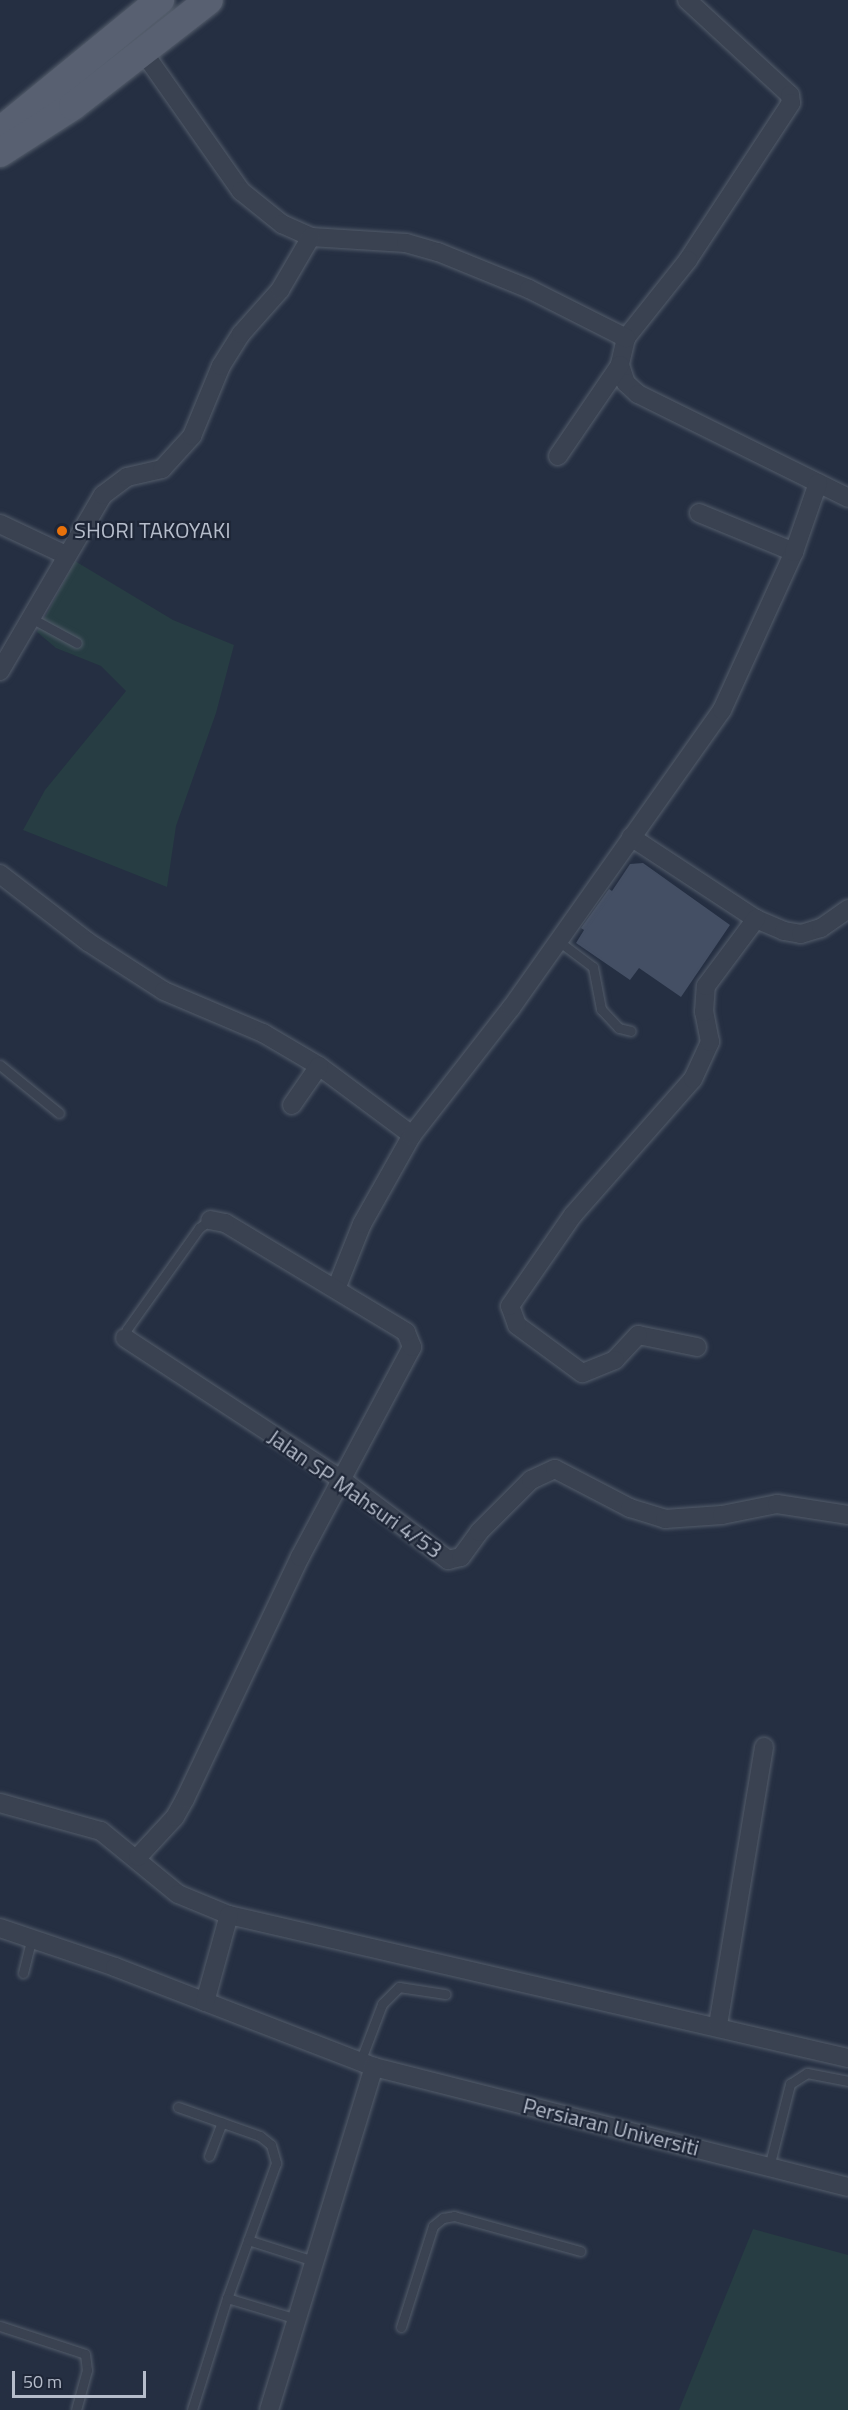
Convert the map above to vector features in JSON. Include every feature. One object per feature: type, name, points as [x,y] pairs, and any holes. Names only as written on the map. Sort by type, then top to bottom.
[{"type":"main road","points":[[0,153],[8,126],[160,0]]},
{"type":"main road","points":[[8,126],[44,115],[186,0]]},
{"type":"main road","points":[[8,126],[73,106],[144,53],[209,0]]},
{"type":"street","points":[[558,456],[620,365],[626,338],[688,260],[791,103],[790,95],[687,0]]},
{"type":"street","points":[[144,53],[241,191],[282,224],[311,237],[406,243],[438,252],[530,289],[626,338]]},
{"type":"street","points":[[0,671],[66,555],[113,485],[127,477],[162,469],[192,436],[221,366],[241,334],[280,290],[311,237]]},
{"type":"street","points":[[620,365],[626,383],[638,394],[848,498]]},
{"type":"street","points":[[336,1289],[362,1224],[412,1135],[511,1008],[722,710],[794,552],[818,483]]},
{"type":"street","points":[[699,513],[794,552]]},
{"type":"street","points":[[0,524],[66,555]]},
{"type":"street","points":[[631,837],[756,919],[784,932],[801,934],[821,928],[848,909]]},
{"type":"street","points":[[0,874],[88,942],[164,991],[263,1033],[319,1066],[412,1135]]},
{"type":"street","points":[[697,1347],[638,1335],[615,1360],[582,1372],[517,1325],[510,1306],[573,1215],[693,1079],[710,1042],[704,1012],[706,986],[756,919]]},
{"type":"street","points":[[292,1105],[319,1066]]},
{"type":"street","points":[[138,1857],[175,1817],[185,1799],[300,1557],[412,1342],[406,1332],[336,1289],[225,1223],[210,1220]]},
{"type":"street","name":"Jalan SP Mahsuri 4/53","points":[[125,1338],[342,1480],[448,1560],[461,1557],[479,1532],[531,1480],[555,1469],[565,1471],[630,1508],[665,1519],[722,1515],[777,1504],[848,1515]]},
{"type":"street","points":[[718,2025],[750,1815],[764,1747]]},
{"type":"street","points":[[0,1803],[101,1831],[138,1857],[188,1900],[229,1915],[718,2025],[848,2058]]},
{"type":"street","points":[[205,2002],[229,1915]]},
{"type":"street","name":"Persiaran Universiti","points":[[0,1928],[205,2002],[367,2064],[848,2187]]},
{"type":"street","points":[[269,2410],[314,2261],[367,2064]]},
{"type":"lane","points":[[32,618],[77,643]]},
{"type":"lane","points":[[557,940],[593,967],[601,1009],[619,1028],[631,1031]]},
{"type":"lane","points":[[0,1065],[59,1113]]},
{"type":"lane","points":[[125,1338],[127,1329],[198,1228],[210,1220]]},
{"type":"lane","points":[[23,1973],[32,1938]]},
{"type":"lane","points":[[367,2064],[382,2004],[399,1987],[446,1994]]},
{"type":"lane","points":[[769,2167],[790,2084],[807,2073],[848,2081]]},
{"type":"lane","points":[[178,2107],[260,2136],[272,2145],[276,2163],[227,2298],[192,2410]]},
{"type":"lane","points":[[209,2156],[222,2122]]},
{"type":"lane","points":[[401,2327],[433,2226],[442,2218],[454,2216],[580,2251]]},
{"type":"lane","points":[[248,2240],[314,2261]]},
{"type":"lane","points":[[227,2298],[297,2319]]},
{"type":"lane","points":[[0,2326],[85,2354],[87,2370],[76,2410]]},
{"type":"green space","points":[[75,561],[173,620],[234,645],[216,713],[176,826],[167,887],[23,830],[45,790],[126,691],[101,666],[56,648],[37,632]]},
{"type":"green space","points":[[753,2229],[848,2255],[848,2410],[679,2410]]},
{"type":"building","points":[[643,863],[730,925],[681,997],[639,968],[630,980],[576,943],[584,930],[581,928],[609,889],[612,891],[630,864]]},
{"type":"place","name":"SHORI TAKOYAKI","points":[[62,531]]}]
